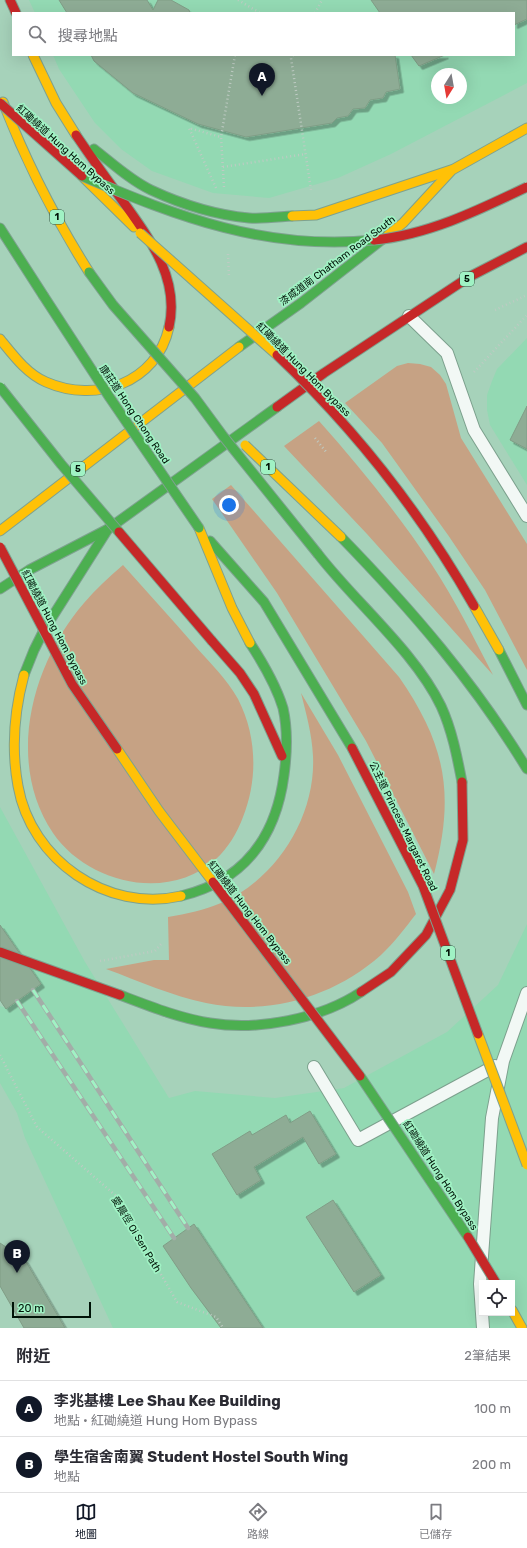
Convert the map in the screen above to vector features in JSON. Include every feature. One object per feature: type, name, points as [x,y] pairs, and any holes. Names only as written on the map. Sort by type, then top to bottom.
[{"type":"main road","points":[[10,0],[16,12]]},
{"type":"main road","points":[[0,339],[25,366],[46,382],[58,387],[86,392],[114,388],[136,377],[155,360],[167,339],[171,326],[172,301],[170,288],[161,259],[71,128],[33,56]]},
{"type":"main road","name":"1","points":[[0,95],[27,161],[58,220],[89,272],[113,305],[195,398],[341,536],[402,602],[472,686],[500,724],[527,769]]},
{"type":"main road","name":"紅磡繞道 Hung Hom Bypass","points":[[0,103],[82,176],[140,232],[263,343],[326,405],[370,453],[403,497],[472,598],[527,705]]},
{"type":"main road","points":[[71,128],[106,159],[151,190],[202,209],[225,215],[250,218],[316,215],[452,170]]},
{"type":"main road","name":"漆咸道南 Chatham Road South","points":[[0,531],[157,409],[263,329],[301,303],[403,223],[452,170],[527,128]]},
{"type":"main road","points":[[82,176],[153,207],[214,228],[274,240],[315,243],[364,241],[407,234],[460,217],[527,187]]},
{"type":"main road","name":"康莊道 Hong Chong Road","points":[[0,228],[110,398],[199,528],[264,602]]},
{"type":"main road","name":"5","points":[[0,589],[29,570],[108,529],[224,447],[324,373],[469,277],[527,247]]},
{"type":"main road","points":[[0,387],[61,464],[240,673],[254,694],[266,718],[284,763]]},
{"type":"main road","points":[[0,952],[176,1016],[205,1023],[240,1026],[263,1024],[308,1016],[335,1008],[369,989],[397,967],[414,951],[430,930],[445,904],[457,869],[463,830],[464,793],[461,763],[451,728],[436,696],[415,665],[338,580],[195,398]]},
{"type":"main road","points":[[108,529],[43,631],[25,671],[19,692],[12,736],[15,781],[21,803],[29,823],[41,843],[56,860],[68,870],[94,886],[116,894],[138,899],[162,899],[184,895],[206,888],[226,877],[244,863],[262,844],[275,817],[282,791],[287,740],[283,708],[260,657],[238,620],[199,528]]},
{"type":"main road","name":"紅磡繞道 Hung Hom Bypass","points":[[0,547],[72,684],[159,811],[374,1094],[463,1229],[494,1280]]},
{"type":"main road","name":"公主道 Princess Margaret Road","points":[[264,602],[352,748],[423,886],[527,1165]]},
{"type":"main road","points":[[515,1315],[522,1328]]},
{"type":"lane","points":[[409,316],[447,353],[474,430],[527,516]]},
{"type":"lane","points":[[483,1328],[480,1284],[492,1118],[503,1061],[527,993]]},
{"type":"lane","points":[[314,1067],[358,1140],[503,1061]]},
{"type":"path","points":[[238,0],[258,12]]},
{"type":"path","points":[[316,12],[322,0]]},
{"type":"path","points":[[224,187],[221,137],[235,56]]},
{"type":"path","points":[[292,56],[291,58],[312,193]]},
{"type":"path","points":[[216,189],[196,140],[189,128],[221,137]]},
{"type":"path","points":[[223,167],[306,154]]},
{"type":"path","points":[[495,310],[527,295]]},
{"type":"path","points":[[460,387],[527,315]]},
{"type":"path","points":[[316,438],[327,453]]},
{"type":"path","points":[[99,961],[155,951],[161,944]]},
{"type":"path","name":"愛晨徑 Oi Sen Path","points":[[0,1054],[37,1127],[115,1196],[177,1302],[216,1317],[223,1328]]},
{"type":"shaded area","points":[[29,0],[527,0],[527,83],[391,154],[338,178],[269,198],[213,193],[152,171],[121,149],[95,123],[59,69],[53,56],[515,56],[515,12],[35,12]]},
{"type":"shaded area","points":[[527,338],[527,485],[490,425],[487,410],[487,395],[497,369]]},
{"type":"shaded area","points":[[408,363],[431,367],[440,375],[446,384],[461,438],[527,544],[527,670],[485,590],[448,535],[382,443],[345,403],[397,366]]},
{"type":"shaded area","points":[[319,421],[406,527],[449,592],[493,675],[367,534],[284,446]]},
{"type":"shaded area","points":[[231,485],[399,677],[415,702],[427,725],[436,748],[442,771],[445,794],[444,819],[434,874],[366,741],[277,593],[212,499]]},
{"type":"shaded area","points":[[123,565],[229,685],[238,699],[244,713],[252,743],[253,773],[251,788],[248,803],[238,829],[228,845],[216,859],[197,873],[175,881],[152,883],[129,881],[107,875],[86,864],[68,850],[53,833],[38,805],[30,776],[28,745],[31,714],[39,683],[50,654],[66,627],[84,603]]},
{"type":"shaded area","points":[[301,693],[338,755],[408,892],[416,914],[386,950],[363,970],[343,982],[321,992],[299,1000],[276,1005],[253,1007],[206,1003],[168,992],[106,969],[154,960],[169,960],[168,917],[208,908],[221,903],[241,892],[276,862],[300,823],[308,801],[312,779],[313,756],[311,740]]},
{"type":"shaded area","points":[[0,807],[85,962],[169,1098],[195,1091],[275,1098],[344,1088],[447,1032],[498,985],[527,924],[527,1328],[113,1328],[25,1138],[17,1113],[0,1083],[0,1006],[6,1008],[41,984],[0,925]]},
{"type":"building","points":[[59,0],[147,0],[153,10],[158,0],[171,0],[189,10],[190,12],[66,12]]},
{"type":"building","points":[[371,0],[527,0],[527,19],[515,25],[515,12],[379,12]]},
{"type":"building","points":[[92,56],[395,56],[400,89],[386,92],[383,98],[370,100],[365,108],[353,109],[348,116],[337,118],[332,123],[246,137],[198,124],[133,93],[94,61]]},
{"type":"building","points":[[412,56],[443,56],[419,66]]},
{"type":"building","points":[[527,406],[527,449],[510,440]]},
{"type":"building","points":[[0,925],[41,984],[6,1009],[0,1000]]},
{"type":"building","points":[[310,1111],[336,1154],[319,1164],[303,1137],[254,1167],[261,1180],[237,1195],[212,1154],[250,1131],[252,1135],[286,1115],[290,1123]]},
{"type":"building","points":[[333,1200],[381,1275],[354,1292],[306,1217]]},
{"type":"building","points":[[194,1224],[263,1328],[221,1328],[191,1288],[163,1246]]},
{"type":"building","points":[[0,1243],[25,1260],[65,1328],[24,1328],[0,1286]]},
{"type":"railway","points":[[33,990],[188,1228]]},
{"type":"railway","points":[[17,1001],[174,1238]]},
{"type":"traffic: fast","points":[[94,149],[121,171],[143,186],[186,204],[211,212],[237,217],[265,218],[292,216]]},
{"type":"traffic: fast","points":[[82,176],[153,205],[224,228],[297,240],[335,242],[374,240]]},
{"type":"traffic: fast","points":[[0,228],[43,295]]},
{"type":"traffic: fast","points":[[239,347],[301,303],[388,235]]},
{"type":"traffic: fast","points":[[89,272],[113,305],[195,398],[223,436],[318,554]]},
{"type":"traffic: fast","points":[[43,295],[110,398],[199,528]]},
{"type":"traffic: fast","points":[[0,387],[61,464],[119,532]]},
{"type":"traffic: fast","points":[[0,589],[29,570],[108,529],[277,407]]},
{"type":"traffic: fast","points":[[24,675],[44,630],[108,529]]},
{"type":"traffic: fast","points":[[341,537],[417,619],[441,648],[486,707],[527,769]]},
{"type":"traffic: fast","points":[[210,541],[264,602],[352,748]]},
{"type":"traffic: fast","points":[[318,554],[384,628],[416,666],[430,686],[441,706],[448,724],[462,782]]},
{"type":"traffic: fast","points":[[181,896],[203,889],[223,879],[239,867],[253,853],[265,837],[280,797],[286,750],[286,725],[283,708],[269,674],[250,643]]},
{"type":"traffic: fast","points":[[499,650],[527,705]]},
{"type":"traffic: fast","points":[[120,995],[164,1011],[198,1021],[228,1025],[248,1025],[268,1024],[308,1016],[345,1001],[361,992]]},
{"type":"traffic: fast","points":[[360,1076],[468,1237]]},
{"type":"traffic: slow","points":[[33,56],[56,103],[76,135]]},
{"type":"traffic: slow","points":[[3,102],[31,168],[64,231],[89,272]]},
{"type":"traffic: slow","points":[[388,235],[403,223],[452,170],[527,128]]},
{"type":"traffic: slow","points":[[292,216],[316,215],[451,170]]},
{"type":"traffic: slow","points":[[82,176],[134,227]]},
{"type":"traffic: slow","points":[[140,233],[277,355]]},
{"type":"traffic: slow","points":[[0,339],[21,364],[39,379],[65,388],[85,391],[104,389],[122,384],[138,375],[152,362],[162,346],[169,327]]},
{"type":"traffic: slow","points":[[0,531],[239,347]]},
{"type":"traffic: slow","points":[[245,445],[341,537]]},
{"type":"traffic: slow","points":[[199,528],[232,608],[250,643]]},
{"type":"traffic: slow","points":[[474,606],[499,650]]},
{"type":"traffic: slow","points":[[24,675],[16,716],[14,744],[16,772],[18,786],[26,813],[39,837],[56,858],[77,875],[100,888],[126,896],[153,899],[181,896]]},
{"type":"traffic: slow","points":[[117,749],[159,811],[213,882]]},
{"type":"traffic: slow","points":[[478,1034],[527,1165]]},
{"type":"traffic: slow","points":[[515,1315],[522,1328]]},
{"type":"traffic: jam","points":[[10,0],[16,12]]},
{"type":"traffic: jam","points":[[0,103],[82,176]]},
{"type":"traffic: jam","points":[[76,135],[142,229],[160,259],[170,292],[171,309],[169,327]]},
{"type":"traffic: jam","points":[[374,240],[414,233],[433,227],[472,213],[527,187]]},
{"type":"traffic: jam","points":[[277,407],[324,373],[469,277],[527,247]]},
{"type":"traffic: jam","points":[[277,355],[333,412],[385,473],[432,538],[474,606]]},
{"type":"traffic: jam","points":[[119,532],[212,641]]},
{"type":"traffic: jam","points":[[0,547],[72,684],[117,749]]},
{"type":"traffic: jam","points":[[212,641],[240,673],[254,694],[282,756]]},
{"type":"traffic: jam","points":[[352,748],[423,886],[478,1034]]},
{"type":"traffic: jam","points":[[361,992],[391,972],[426,935],[450,890],[463,840],[462,782]]},
{"type":"traffic: jam","points":[[213,882],[360,1076]]},
{"type":"traffic: jam","points":[[0,952],[120,995]]},
{"type":"traffic: jam","points":[[468,1237],[494,1280]]},
{"type":"place","name":"李兆基樓 Lee Shau Kee Building","points":[[262,96]]},
{"type":"place","name":"學生宿舍南翼 Student Hostel South Wing","points":[[17,1273]]}]
